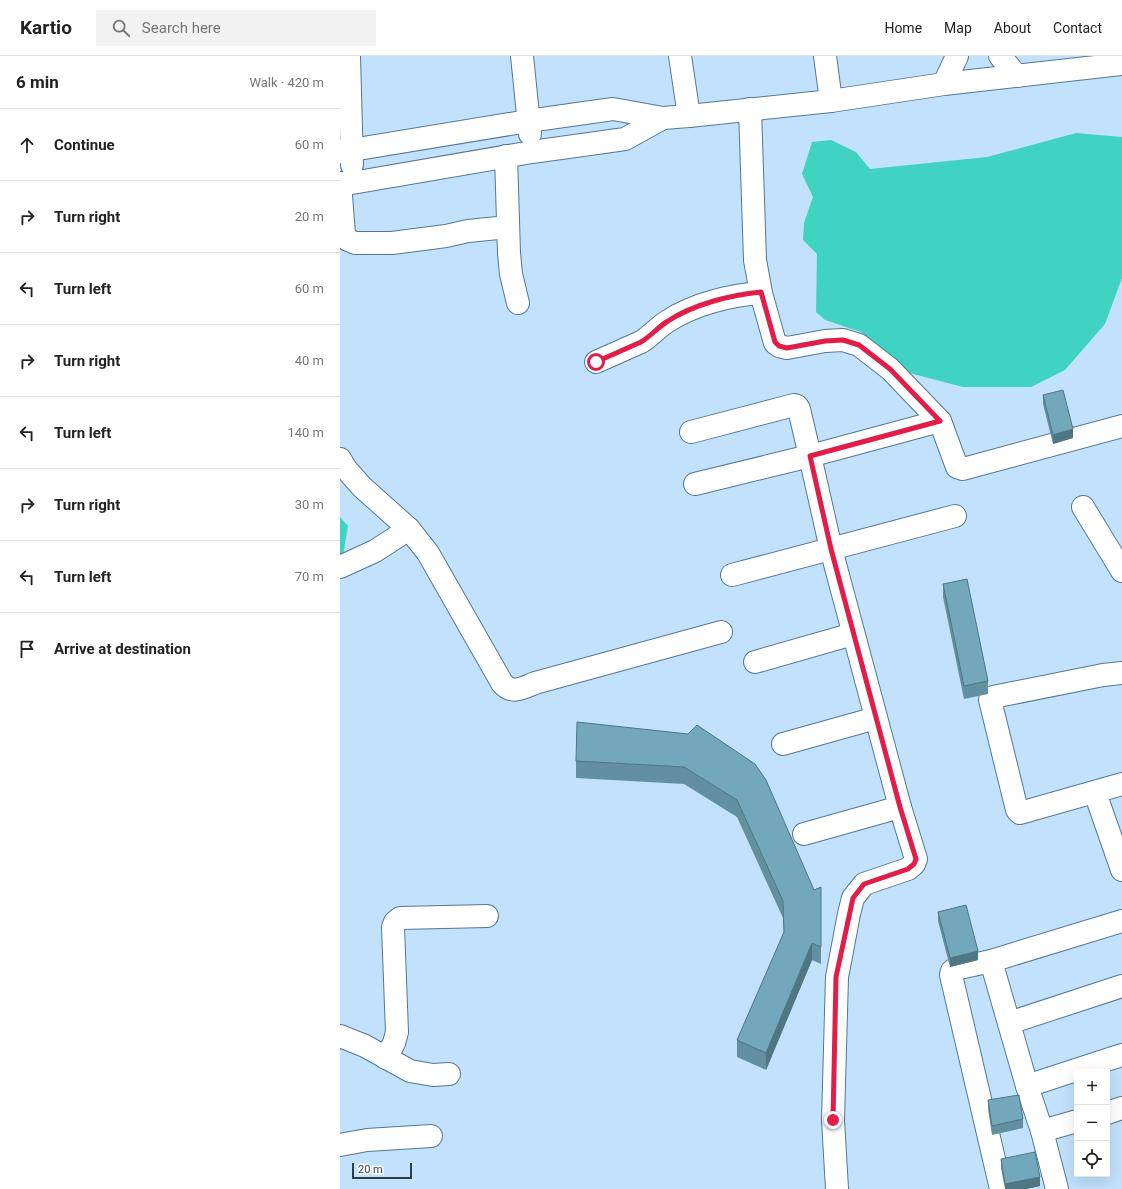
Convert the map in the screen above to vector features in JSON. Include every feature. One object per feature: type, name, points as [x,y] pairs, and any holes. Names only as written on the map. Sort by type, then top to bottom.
[{"type":"street","points":[[350,56],[344,183],[344,234],[348,240],[355,243],[392,243],[438,237],[468,231],[508,227]]},
{"type":"street","points":[[522,56],[532,152]]},
{"type":"street","points":[[680,56],[689,116]]},
{"type":"street","points":[[825,56],[831,101]]},
{"type":"street","points":[[944,84],[957,56]]},
{"type":"street","points":[[1000,56],[1017,76]]},
{"type":"street","points":[[346,152],[528,121],[613,109],[663,118],[689,116],[831,101],[944,84],[1122,64]]},
{"type":"street","points":[[750,109],[755,260],[761,292],[775,342],[779,346],[787,348],[825,341],[843,340],[859,345],[890,369],[940,421],[957,467],[963,469],[1122,426]]},
{"type":"street","points":[[344,183],[506,156],[625,139],[663,118]]},
{"type":"street","points":[[506,156],[511,274],[518,303]]},
{"type":"street","points":[[596,362],[641,342],[668,321],[688,310],[741,294],[761,292]]},
{"type":"street","points":[[691,432],[794,405],[799,409],[831,549],[853,634],[900,807],[916,859],[914,864],[908,869],[864,884],[853,898],[836,977],[833,1120],[837,1189]]},
{"type":"street","points":[[695,484],[810,456],[940,421]]},
{"type":"street","points":[[340,459],[346,469],[362,488],[409,529],[428,553],[502,683],[507,688],[512,690],[520,689],[535,683],[721,632]]},
{"type":"street","points":[[1083,507],[1122,571]]},
{"type":"street","points":[[732,575],[955,516]]},
{"type":"street","points":[[340,567],[375,551],[409,529]]},
{"type":"street","points":[[755,662],[853,634]]},
{"type":"street","points":[[1122,673],[1102,675],[1000,695],[993,697],[990,700],[1017,810],[1020,813],[1122,784]]},
{"type":"street","points":[[783,744],[876,718]]},
{"type":"street","points":[[1099,804],[1122,870]]},
{"type":"street","points":[[804,834],[900,807]]},
{"type":"street","points":[[386,1058],[394,1043],[397,1032],[393,927],[395,922],[400,918],[486,916]]},
{"type":"street","points":[[1001,1189],[951,975],[952,971],[991,961],[1122,921]]},
{"type":"street","points":[[991,961],[1027,1086],[1042,1131],[1057,1189]]},
{"type":"street","points":[[1009,1023],[1122,986]]},
{"type":"street","points":[[340,1036],[365,1046],[410,1071],[433,1075],[449,1074]]},
{"type":"street","points":[[1027,1086],[1122,1055]]},
{"type":"street","points":[[1110,1112],[1122,1108]]},
{"type":"street","points":[[1042,1131],[1074,1122]]},
{"type":"street","points":[[340,1144],[367,1140],[431,1136]]},
{"type":"shaded area","points":[[1076,133],[1122,137],[1122,278],[1105,324],[1065,370],[1031,387],[963,387],[898,370],[878,347],[861,332],[825,320],[816,312],[817,254],[803,240],[804,223],[813,197],[802,174],[812,142],[831,140],[856,152],[870,169],[987,157]]},
{"type":"shaded area","points":[[340,517],[348,526],[343,556],[340,557]]},
{"type":"building","points":[[1063,390],[1073,429],[1053,435],[1043,395]]},
{"type":"building","points":[[967,579],[988,681],[964,686],[943,584]]},
{"type":"building","points":[[577,722],[688,734],[697,725],[755,764],[766,780],[814,890],[821,887],[821,947],[812,943],[766,1053],[737,1040],[784,932],[783,901],[737,800],[684,767],[576,761]]},
{"type":"building","points":[[966,905],[978,951],[950,958],[938,912]]},
{"type":"building","points":[[1019,1095],[1023,1119],[992,1126],[988,1100]]},
{"type":"building","points":[[1035,1152],[1040,1177],[1005,1184],[1001,1159]]},
{"type":"route","points":[[596,362],[641,342],[668,321],[688,310],[741,294],[761,292],[775,342],[779,346],[787,348],[825,341],[843,340],[859,345],[890,369],[940,421],[810,456],[831,549],[853,634],[900,807],[916,859],[914,864],[908,869],[864,884],[853,898],[836,977],[833,1120]]}]
